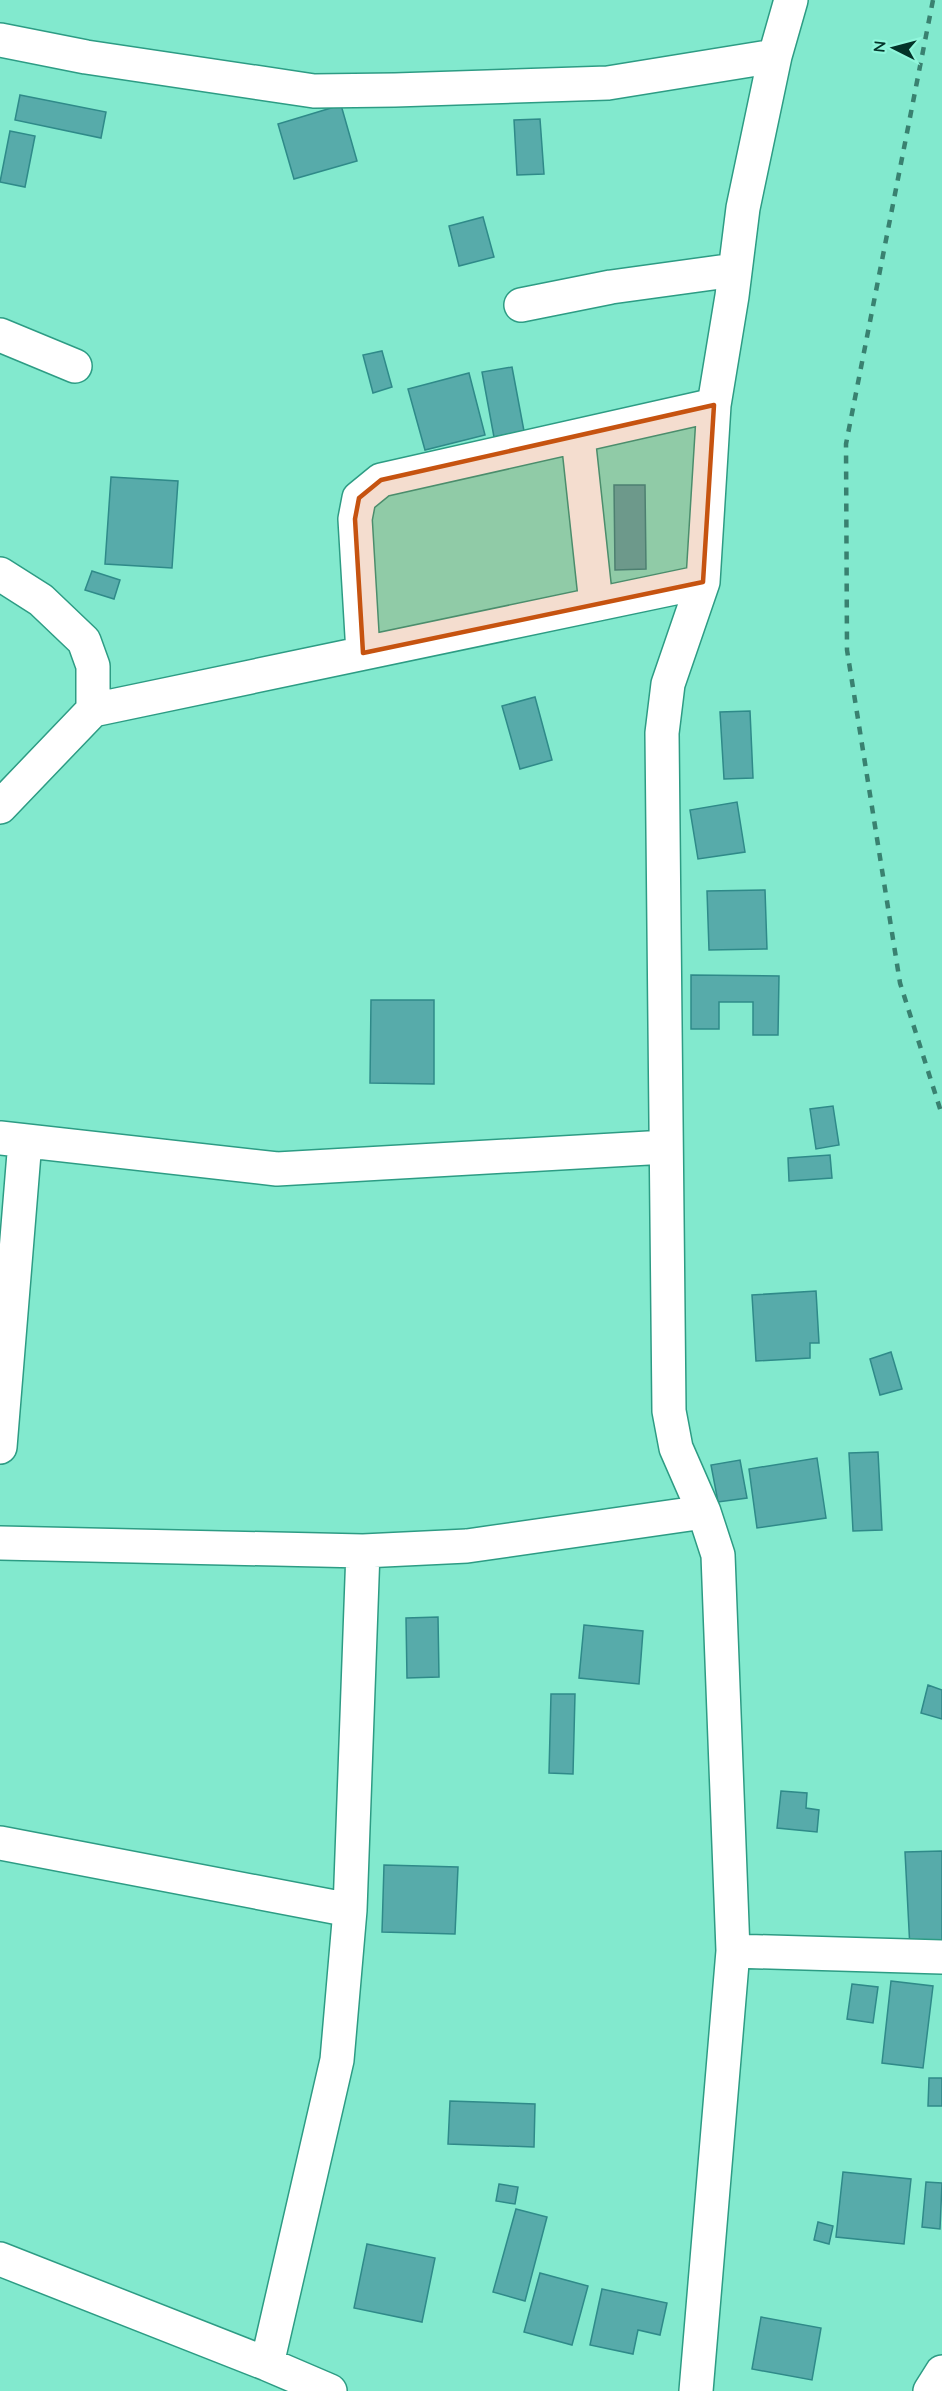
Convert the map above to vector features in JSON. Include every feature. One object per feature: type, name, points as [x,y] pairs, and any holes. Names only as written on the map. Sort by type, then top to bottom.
[{"type":"street","points":[[696,2391],[733,1951],[718,1555],[705,1512],[676,1448],[669,1411],[663,733],[668,684],[703,582],[714,405],[743,207],[775,56],[791,0]]},
{"type":"street","points":[[0,40],[86,57],[314,91],[608,83],[775,56]]},
{"type":"street","points":[[521,305],[611,287],[735,270]]},
{"type":"street","points":[[0,335],[75,366]]},
{"type":"street","points":[[363,653],[355,519],[359,498],[381,480],[714,405]]},
{"type":"street","points":[[578,437],[596,604]]},
{"type":"street","points":[[0,574],[41,600],[84,641],[93,666],[93,710]]},
{"type":"street","points":[[0,807],[93,710],[703,582]]},
{"type":"street","points":[[0,1447],[13,1140],[277,1169],[666,1147]]},
{"type":"street","points":[[0,1543],[363,1551],[467,1546],[705,1512]]},
{"type":"street","points":[[267,2364],[337,2060],[350,1910],[363,1551]]},
{"type":"street","points":[[0,1843],[350,1910]]},
{"type":"street","points":[[733,1951],[942,1957]]},
{"type":"street","points":[[0,2259],[330,2391]]},
{"type":"street","points":[[930,2391],[942,2372]]},
{"type":"highlighted area","points":[[714,405],[703,582],[363,653],[355,519],[359,498],[381,480]]},
{"type":"building","points":[[20,95],[106,112],[101,138],[15,120]]},
{"type":"building","points":[[341,105],[357,161],[294,179],[278,124]]},
{"type":"building","points":[[540,119],[544,174],[517,175],[514,120]]},
{"type":"building","points":[[10,131],[35,136],[25,187],[0,182]]},
{"type":"building","points":[[483,217],[494,257],[459,266],[449,226]]},
{"type":"building","points":[[382,351],[392,387],[373,393],[363,355]]},
{"type":"building","points":[[512,367],[524,431],[494,437],[482,372]]},
{"type":"building","points":[[469,373],[485,435],[425,450],[408,389]]},
{"type":"building","points":[[111,477],[178,481],[172,568],[105,564]]},
{"type":"building","points":[[614,485],[645,485],[646,569],[615,570]]},
{"type":"building","points":[[92,571],[120,580],[114,599],[85,590]]},
{"type":"building","points":[[535,697],[552,760],[520,769],[502,706]]},
{"type":"building","points":[[750,711],[753,778],[724,779],[720,712]]},
{"type":"building","points":[[737,802],[745,852],[698,859],[690,810]]},
{"type":"building","points":[[765,890],[767,949],[709,950],[707,891]]},
{"type":"building","points":[[691,975],[779,976],[778,1035],[753,1035],[753,1002],[719,1002],[719,1029],[691,1029]]},
{"type":"building","points":[[371,1000],[434,1000],[434,1084],[370,1083]]},
{"type":"building","points":[[833,1106],[839,1145],[816,1149],[810,1109]]},
{"type":"building","points":[[830,1155],[832,1178],[789,1181],[788,1158]]},
{"type":"building","points":[[816,1291],[819,1343],[810,1343],[810,1358],[756,1361],[752,1295]]},
{"type":"building","points":[[891,1352],[902,1389],[880,1395],[870,1359]]},
{"type":"building","points":[[878,1452],[882,1530],[853,1531],[849,1453]]},
{"type":"building","points":[[817,1458],[826,1518],[757,1528],[749,1469]]},
{"type":"building","points":[[740,1460],[747,1498],[718,1502],[711,1465]]},
{"type":"building","points":[[438,1617],[439,1677],[407,1678],[406,1618]]},
{"type":"building","points":[[584,1625],[643,1631],[639,1684],[579,1678]]},
{"type":"building","points":[[928,1685],[942,1690],[942,1719],[921,1713]]},
{"type":"building","points":[[551,1694],[575,1694],[573,1774],[549,1773]]},
{"type":"building","points":[[781,1791],[807,1793],[806,1808],[819,1810],[817,1832],[777,1828]]},
{"type":"building","points":[[942,1851],[942,1947],[910,1949],[905,1852]]},
{"type":"building","points":[[384,1865],[458,1867],[455,1934],[382,1932]]},
{"type":"building","points":[[891,1981],[933,1986],[923,2068],[882,2063]]},
{"type":"building","points":[[852,1984],[878,1987],[873,2023],[847,2019]]},
{"type":"building","points":[[929,2078],[942,2078],[942,2106],[928,2106]]},
{"type":"building","points":[[450,2101],[535,2104],[534,2147],[448,2144]]},
{"type":"building","points":[[843,2172],[911,2179],[904,2244],[836,2237]]},
{"type":"building","points":[[926,2182],[942,2183],[940,2229],[922,2227]]},
{"type":"building","points":[[499,2184],[518,2187],[515,2204],[496,2201]]},
{"type":"building","points":[[516,2209],[547,2217],[525,2301],[493,2292]]},
{"type":"building","points":[[818,2222],[833,2226],[829,2244],[814,2240]]},
{"type":"building","points":[[367,2244],[435,2258],[422,2322],[354,2308]]},
{"type":"building","points":[[540,2273],[588,2286],[572,2345],[524,2332]]},
{"type":"building","points":[[602,2289],[667,2303],[660,2335],[638,2330],[633,2354],[590,2345]]},
{"type":"building","points":[[761,2317],[821,2328],[812,2380],[752,2369]]},
{"type":"railway","points":[[933,0],[846,444],[847,650],[900,983],[942,1115]]}]
